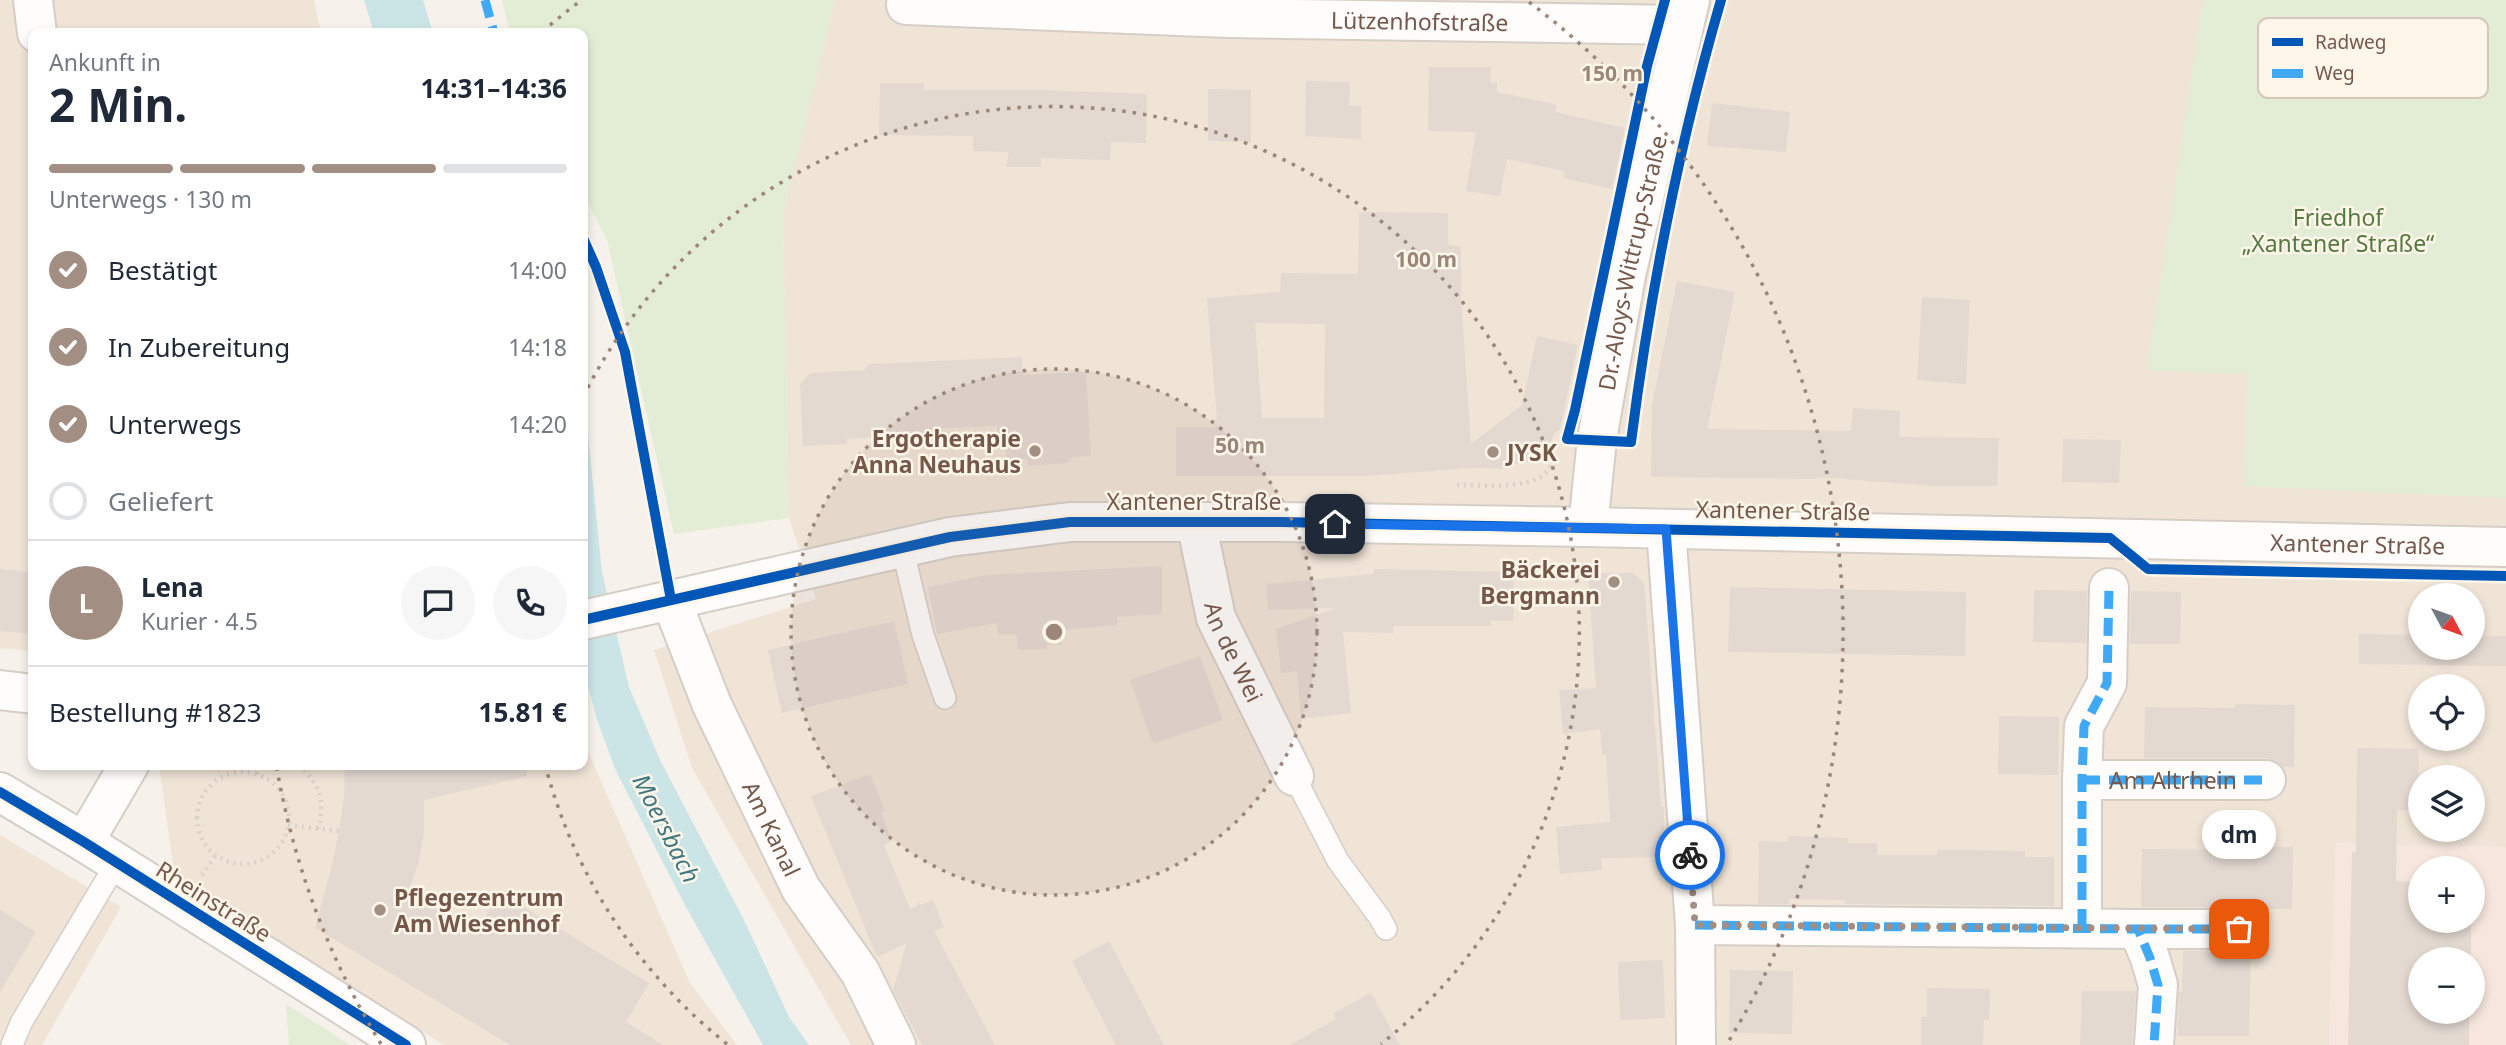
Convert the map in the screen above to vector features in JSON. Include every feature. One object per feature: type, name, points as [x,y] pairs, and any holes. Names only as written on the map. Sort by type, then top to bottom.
[{"type":"street","points":[[33,0],[36,28]]},
{"type":"street","name":"Lützenhofstraße","points":[[906,5],[1686,13]]},
{"type":"street","name":"Dr.-Aloys-Wittrup-Straße","points":[[1588,527],[1597,439],[1626,275],[1686,13]]},
{"type":"street","name":"Xantener Straße","points":[[588,619],[950,537],[1070,522],[1588,527],[2506,547]]},
{"type":"street","name":"An de Wei","points":[[1196,522],[1216,618],[1294,776]]},
{"type":"street","points":[[1666,529],[1695,925],[1696,1045]]},
{"type":"street","name":"Am Altrhein","points":[[2081,927],[2084,726],[2106,683],[2109,588]]},
{"type":"street","name":"Am Kanal","points":[[660,602],[801,889],[860,972],[896,1045]]},
{"type":"street","points":[[0,690],[28,693]]},
{"type":"street","points":[[84,842],[126,770]]},
{"type":"street","name":"Am Altrhein","points":[[2082,780],[2266,780]]},
{"type":"street","name":"Rheinstraße","points":[[0,792],[406,1045]]},
{"type":"street","points":[[1695,925],[2239,929]]},
{"type":"street","points":[[2138,929],[2158,985],[2154,1045]]},
{"type":"lane","points":[[902,547],[923,635],[945,698]]},
{"type":"lane","points":[[1294,776],[1338,861],[1386,929]]},
{"type":"lane","points":[[12,1045],[21,1023],[116,864]]},
{"type":"path","points":[[257,770],[257,774]]},
{"type":"path","points":[[304,770],[313,780],[323,803],[319,829]]},
{"type":"path","points":[[241,771],[257,774],[271,781],[282,794],[288,809],[288,825],[282,843],[269,856],[251,863],[232,863],[216,855],[204,844],[198,829],[197,812],[201,797],[211,784],[225,775],[241,771]]},
{"type":"path","points":[[288,825],[338,831]]},
{"type":"shaded area","points":[[0,0],[314,0],[320,28],[28,28],[28,651],[0,648]]},
{"type":"shaded area","points":[[835,0],[2506,0],[2506,847],[2336,844],[2329,1045],[851,1045],[692,768],[654,650],[816,599],[789,518],[783,213]]},
{"type":"shaded area","points":[[588,751],[690,983],[737,1045],[444,1045],[175,878],[160,770],[588,770]]},
{"type":"shaded area","points":[[0,835],[121,907],[42,1045],[0,1045]]},
{"type":"shaded area","points":[[2336,843],[2506,847],[2506,1045],[2329,1045]]},
{"type":"green space","points":[[502,0],[835,0],[783,213],[789,518],[674,534],[607,240],[588,204],[588,28],[509,28]]},
{"type":"green space","name":"Friedhof „Xantener Straße“","points":[[2203,0],[2506,0],[2506,498],[2245,486],[2247,374],[2147,370]]},
{"type":"green space","points":[[286,1004],[350,1045],[289,1045]]},
{"type":"water","points":[[364,0],[423,0],[431,28],[372,28]]},
{"type":"water","name":"Moersbach","points":[[588,435],[602,572],[629,687],[661,762],[744,920],[789,1017],[809,1045],[763,1045],[686,907],[616,771],[597,720],[588,685]]},
{"type":"building","points":[[1429,67],[1491,67],[1490,83],[1497,83],[1497,92],[1557,105],[1555,112],[1625,128],[1612,189],[1563,178],[1565,171],[1507,159],[1500,196],[1466,191],[1476,132],[1428,131]]},
{"type":"building","points":[[1306,81],[1350,82],[1349,106],[1361,106],[1361,139],[1305,136]]},
{"type":"building","points":[[880,83],[924,83],[924,90],[1147,94],[1146,143],[1111,142],[1110,160],[1041,158],[1041,167],[1006,167],[1009,152],[973,151],[973,136],[879,135]]},
{"type":"building","points":[[1208,89],[1251,90],[1251,142],[1208,141]]},
{"type":"building","points":[[1712,103],[1790,112],[1786,152],[1707,146]]},
{"type":"building","points":[[1359,212],[1448,213],[1448,245],[1461,246],[1461,298],[1471,444],[1522,405],[1537,336],[1578,345],[1560,429],[1555,433],[1542,459],[1512,465],[1507,469],[1470,468],[1366,476],[1176,476],[1176,427],[1215,427],[1214,419],[1217,419],[1207,298],[1280,292],[1281,273],[1358,274]],"holes":[[[1255,323],[1325,324],[1324,418],[1262,418]]]},
{"type":"building","points":[[1677,281],[1735,292],[1707,429],[1851,431],[1853,408],[1900,411],[1899,437],[1999,438],[1997,486],[1934,486],[1817,477],[1651,477],[1652,405]]},
{"type":"building","points":[[1922,297],[1970,300],[1966,384],[1917,380]]},
{"type":"building","points":[[1022,357],[1023,375],[1086,372],[1091,456],[1073,457],[1067,463],[1028,466],[1027,459],[1006,461],[1005,437],[998,438],[997,426],[932,429],[932,434],[847,439],[847,444],[803,446],[800,384],[810,373],[864,370],[870,364]]},
{"type":"building","points":[[2063,439],[2121,440],[2119,483],[2062,482]]},
{"type":"building","points":[[1162,566],[1162,614],[1117,617],[1118,625],[1061,630],[1062,645],[1047,645],[1047,649],[1018,650],[1016,634],[999,635],[996,623],[937,634],[928,587],[986,575]]},
{"type":"building","points":[[0,569],[28,572],[28,634],[0,631]]},
{"type":"building","points":[[1374,569],[1514,572],[1513,621],[1491,621],[1491,626],[1393,626],[1393,633],[1343,632],[1351,713],[1301,719],[1297,671],[1281,673],[1276,629],[1335,608],[1268,610],[1266,584],[1374,574]]},
{"type":"building","points":[[1588,573],[1633,573],[1644,583],[1661,806],[1664,806],[1665,857],[1601,858],[1602,870],[1560,874],[1556,827],[1610,822],[1606,754],[1602,755],[1600,729],[1563,734],[1559,690],[1596,688]]},
{"type":"building","points":[[1730,587],[1966,592],[1965,656],[1728,652]]},
{"type":"building","points":[[2034,590],[2087,591],[2086,643],[2033,642]]},
{"type":"building","points":[[2131,591],[2181,592],[2180,644],[2130,644]]},
{"type":"building","points":[[894,621],[908,684],[782,713],[768,650]]},
{"type":"building","points":[[2359,634],[2408,635],[2408,660],[2485,660],[2485,636],[2506,636],[2506,666],[2359,664]]},
{"type":"building","points":[[1200,656],[1223,720],[1153,744],[1130,680]]},
{"type":"building","points":[[2235,704],[2295,705],[2294,767],[2283,767],[2266,758],[2144,758],[2145,707],[2235,708]]},
{"type":"building","points":[[1999,716],[2059,717],[2058,775],[1998,774]]},
{"type":"building","points":[[2357,748],[2418,751],[2419,765],[2408,765],[2408,810],[2397,810],[2396,881],[2408,882],[2408,933],[2471,933],[2471,947],[2408,947],[2408,1024],[2469,1024],[2469,1045],[2348,1045],[2352,852],[2356,852]]},
{"type":"building","name":"Pflegezentrum Am Wiesenhof","points":[[345,770],[526,770],[527,776],[424,800],[424,832],[419,861],[409,891],[476,932],[500,893],[649,983],[626,1022],[663,1045],[510,1045],[315,928],[331,869],[344,799]]},
{"type":"building","points":[[870,774],[885,811],[881,813],[892,841],[884,845],[910,909],[917,906],[918,902],[920,905],[933,900],[944,927],[934,931],[995,1045],[922,1045],[893,990],[907,943],[877,957],[811,796]]},
{"type":"building","points":[[1788,836],[1848,838],[1848,843],[1877,843],[1877,855],[1937,855],[1937,850],[1967,850],[2025,851],[2025,857],[2054,857],[2054,906],[1845,904],[1845,900],[1789,899],[1789,904],[1758,904],[1759,841],[1788,842]]},
{"type":"building","points":[[2233,846],[2293,847],[2292,909],[2252,909],[2252,912],[2239,907],[2141,907],[2142,849],[2233,850]]},
{"type":"building","points":[[0,910],[36,932],[0,992]]},
{"type":"building","points":[[1109,941],[1164,1045],[1116,1045],[1072,961]]},
{"type":"building","points":[[2251,947],[2249,1036],[2177,1036],[2183,951],[2239,951]]},
{"type":"building","points":[[1663,960],[1665,1018],[1620,1020],[1618,962]]},
{"type":"building","points":[[1730,970],[1793,971],[1792,1034],[1729,1033]]},
{"type":"building","points":[[1927,988],[1990,989],[1989,1020],[1984,1020],[1983,1045],[1921,1045],[1921,1017],[1927,1017]]},
{"type":"building","points":[[2082,991],[2136,991],[2132,1045],[2080,1045]]},
{"type":"building","points":[[1371,993],[1400,1045],[1290,1045],[1336,1019],[1334,1013]]},
{"type":"marked path","points":[[485,0],[493,28]]},
{"type":"marked path","points":[[2082,927],[2084,726],[2107,683],[2109,588]]},
{"type":"marked path","points":[[2082,780],[2266,780]]},
{"type":"marked path","points":[[1695,925],[2138,929],[2158,985],[2154,1045]]},
{"type":"marked path","points":[[2138,929],[2239,929]]},
{"type":"cycle path","points":[[1665,0],[1647,66],[1567,439],[1631,442],[1667,219],[1721,0]]},
{"type":"cycle path","points":[[588,249],[625,352],[671,600]]},
{"type":"cycle path","points":[[588,619],[950,537],[1070,522],[1280,522],[2110,538],[2148,569],[2506,576]]},
{"type":"cycle path","points":[[0,792],[406,1045]]},
{"type":"way so far","points":[[1690,855],[1695,925],[2239,929]]},
{"type":"place","name":"Ergotherapie Anna Neuhaus","points":[[1035,451]]},
{"type":"place","name":"JYSK","points":[[1493,452]]},
{"type":"place","name":"Bäckerei Bergmann","points":[[1614,582]]},
{"type":"place","name":"Pflegezentrum Am Wiesenhof","points":[[380,910]]},
{"type":"place","name":"dm","points":[[2239,929]]},
{"type":"route","points":[[1335,524],[1666,529],[1690,855]]}]
